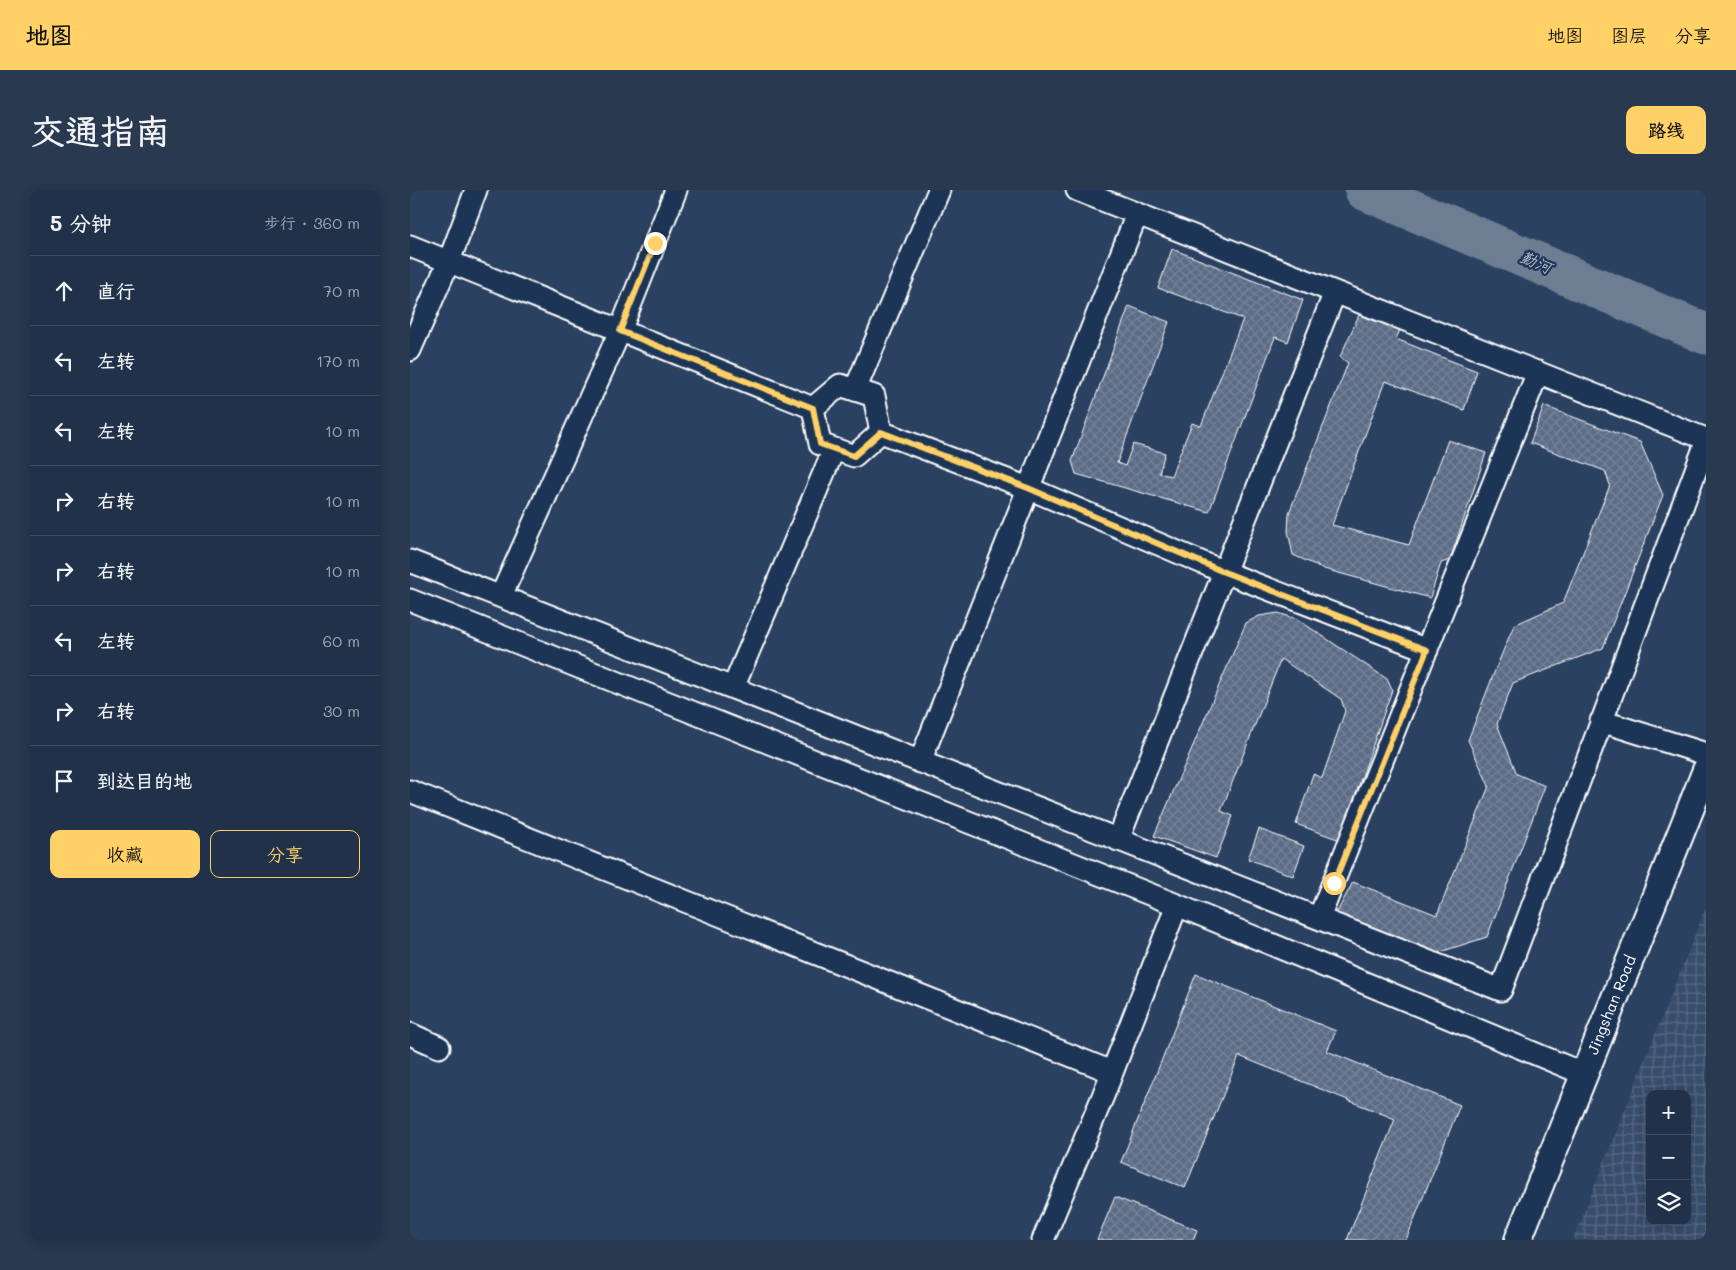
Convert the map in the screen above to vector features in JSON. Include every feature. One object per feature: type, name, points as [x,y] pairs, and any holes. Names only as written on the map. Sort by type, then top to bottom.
[{"type":"street","points":[[410,350],[449,261],[476,190]]},
{"type":"street","points":[[501,596],[620,331],[676,190]]},
{"type":"street","points":[[855,390],[939,190]]},
{"type":"street","points":[[1077,190],[1706,439]]},
{"type":"street","points":[[920,762],[1138,214]]},
{"type":"street","points":[[410,246],[813,408]]},
{"type":"street","points":[[1118,840],[1335,292]]},
{"type":"street","points":[[1319,918],[1538,372]]},
{"type":"street","points":[[813,408],[840,385],[874,396],[881,432]]},
{"type":"street","points":[[813,408],[820,444],[834,449],[854,456],[881,432]]},
{"type":"street","points":[[881,432],[1028,488],[1224,572],[1427,650]]},
{"type":"street","points":[[410,561],[1501,990],[1706,443]]},
{"type":"street","points":[[734,688],[834,449]]},
{"type":"street","points":[[410,600],[1177,905],[1584,1074]]},
{"type":"street","points":[[1602,721],[1706,754]]},
{"type":"street","name":"Jingshan Road","points":[[1518,1240],[1706,770]]},
{"type":"street","points":[[410,791],[1112,1072]]},
{"type":"street","points":[[1043,1240],[1112,1072],[1177,905]]},
{"type":"street","points":[[410,1034],[439,1047]]},
{"type":"shaded area","points":[[1706,907],[1706,1240],[1573,1240]]},
{"type":"building","points":[[1172,249],[1303,300],[1288,342],[1275,337],[1209,512],[1076,474],[1072,461],[1129,306],[1169,322],[1117,463],[1125,466],[1133,444],[1165,453],[1159,473],[1171,476],[1192,423],[1201,426],[1243,319],[1158,288]]},
{"type":"building","points":[[1359,315],[1400,330],[1396,339],[1477,371],[1464,410],[1385,381],[1332,525],[1409,545],[1448,440],[1486,453],[1450,560],[1441,563],[1430,598],[1324,569],[1293,555],[1288,531],[1289,513],[1348,363],[1340,357]]},
{"type":"building","points":[[1544,406],[1640,442],[1663,495],[1603,648],[1513,683],[1497,724],[1517,774],[1545,786],[1487,937],[1437,953],[1336,914],[1353,882],[1437,915],[1489,786],[1468,740],[1496,668],[1514,625],[1563,603],[1610,485],[1605,471],[1530,443]]},
{"type":"building","points":[[1278,613],[1297,619],[1387,679],[1392,690],[1340,840],[1296,824],[1313,774],[1322,778],[1345,711],[1341,699],[1281,659],[1221,811],[1233,816],[1216,858],[1154,836],[1246,623],[1259,616]]},
{"type":"building","points":[[1259,829],[1304,846],[1293,876],[1248,859]]},
{"type":"building","points":[[1196,974],[1336,1031],[1327,1051],[1460,1105],[1406,1240],[1347,1240],[1395,1119],[1239,1056],[1185,1188],[1121,1162]]},
{"type":"building","points":[[1115,1197],[1197,1230],[1193,1240],[1097,1240]]},
{"type":"waterway","name":"勤河","points":[[1365,190],[1706,334]]},
{"type":"route","points":[[655,243],[620,331],[813,408],[820,444],[854,456],[881,432],[1028,488],[1224,572],[1427,650],[1334,883]]}]
